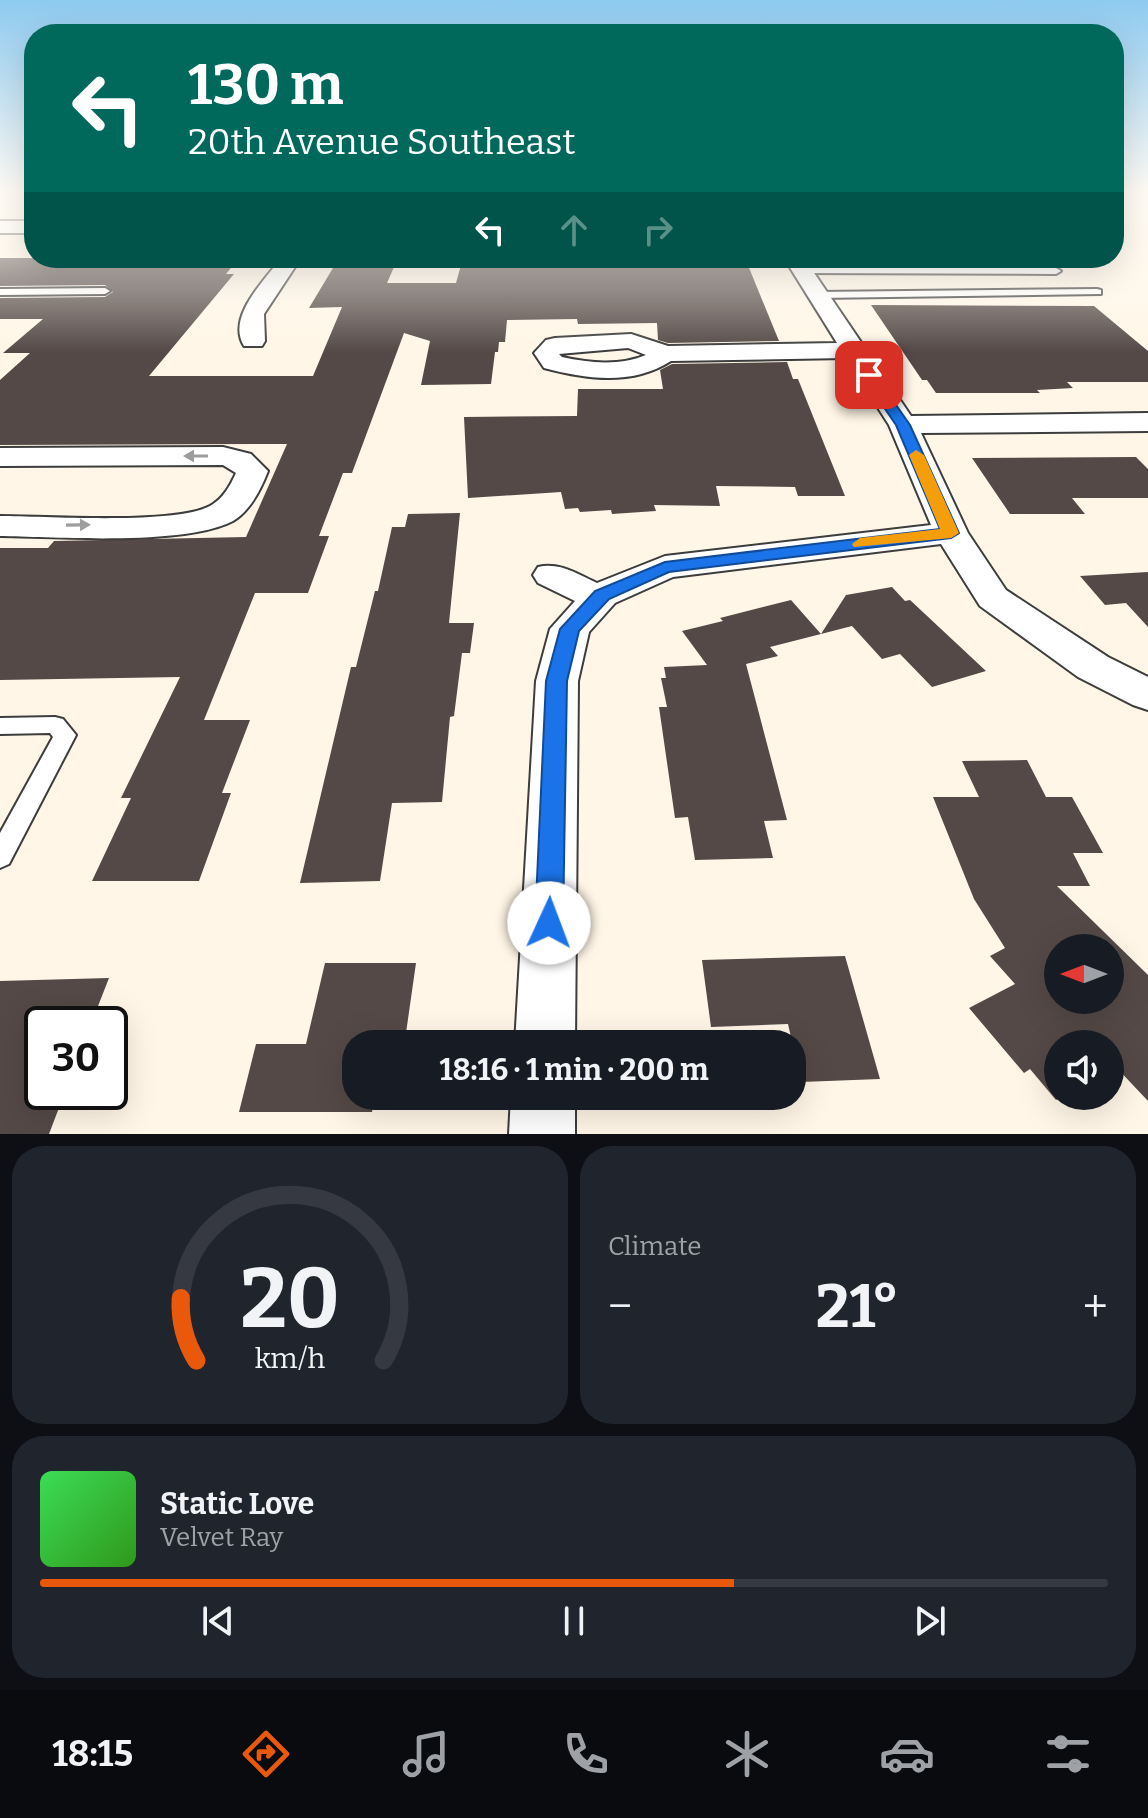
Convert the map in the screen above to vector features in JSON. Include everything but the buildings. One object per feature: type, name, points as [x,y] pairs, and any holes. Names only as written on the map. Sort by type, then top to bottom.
[{"type":"street","points":[[253,341],[253,314],[284,268]]},
{"type":"street","points":[[804,275],[903,425],[951,533],[993,598],[1093,667],[1148,695]]},
{"type":"street","points":[[665,354],[852,350]]},
{"type":"street","points":[[903,425],[1146,417]]},
{"type":"street","points":[[0,457],[223,456],[240,460],[252,471],[242,494],[219,515],[178,524],[0,526]]},
{"type":"street","points":[[545,1030],[557,681],[570,629],[599,599],[665,567],[951,533]]},
{"type":"street","points":[[551,575],[599,599]]},
{"type":"street","points":[[542,1134],[543,1110]]},
{"type":"lane","points":[[804,275],[1056,271]]},
{"type":"lane","points":[[804,275],[1097,292]]},
{"type":"lane","points":[[0,292],[105,291]]},
{"type":"lane","points":[[0,726],[55,725],[65,735],[0,857]]},
{"type":"slow traffic","points":[[860,544],[951,533],[916,455]]},
{"type":"route","points":[[549,923],[557,681],[570,629],[602,595],[665,567],[951,533],[903,425],[869,375]]}]
